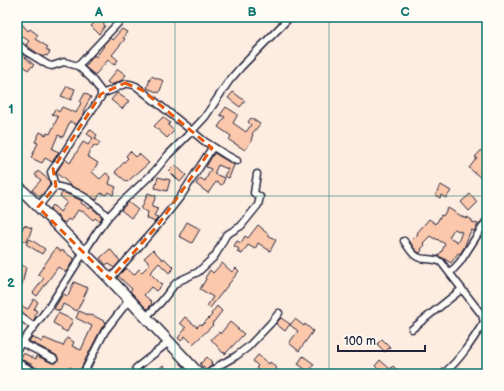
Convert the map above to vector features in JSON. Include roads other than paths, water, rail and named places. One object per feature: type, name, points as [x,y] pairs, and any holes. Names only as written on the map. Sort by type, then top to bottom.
[{"type":"highway","points":[[17,185],[110,279],[199,374]]},
{"type":"street","points":[[17,349],[49,307],[108,217],[154,172],[168,155],[205,117],[233,76],[290,17]]},
{"type":"street","points":[[78,66],[120,20]]},
{"type":"street","points":[[17,43],[27,52],[48,65],[52,66],[64,62],[78,66],[101,90],[99,100],[88,114],[51,172],[55,186]]},
{"type":"street","points":[[101,94],[111,91],[125,83],[130,83],[142,90],[212,148],[237,161]]},
{"type":"street","points":[[110,279],[158,225],[176,202],[212,148]]},
{"type":"street","points":[[146,317],[161,302],[175,284],[198,272],[213,258],[226,236],[241,226],[253,212],[260,198],[254,193],[257,174]]},
{"type":"street","points":[[55,186],[81,194],[99,207],[108,217]]},
{"type":"street","points":[[38,207],[55,186]]},
{"type":"street","points":[[450,273],[460,262],[487,220]]},
{"type":"street","points":[[404,241],[411,252],[420,259],[439,260],[486,321],[459,359],[443,374]]},
{"type":"street","points":[[412,330],[462,290]]},
{"type":"street","points":[[83,374],[105,331],[129,300]]},
{"type":"street","points":[[208,374],[248,347],[279,313]]},
{"type":"street","points":[[17,314],[34,327]]},
{"type":"street","points":[[136,368],[169,342]]},
{"type":"street","points":[[22,343],[54,359]]},
{"type":"street","points":[[17,362],[38,374]]}]
